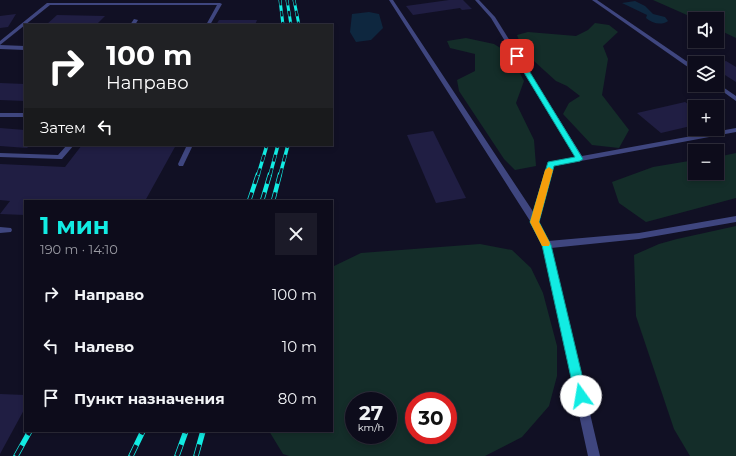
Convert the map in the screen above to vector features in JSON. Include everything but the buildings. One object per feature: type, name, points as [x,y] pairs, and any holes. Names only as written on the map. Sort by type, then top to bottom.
[{"type":"street","points":[[391,0],[535,222],[546,245],[594,456]]},
{"type":"street","points":[[477,0],[493,17],[580,159]]},
{"type":"street","points":[[594,0],[688,65]]},
{"type":"street","points":[[26,24],[42,10],[48,2],[220,2],[209,24]]},
{"type":"street","points":[[133,24],[136,20]]},
{"type":"street","points":[[0,46],[24,25]]},
{"type":"street","points":[[0,46],[24,48]]},
{"type":"street","points":[[724,90],[736,98]]},
{"type":"street","points":[[0,115],[24,115]]},
{"type":"street","points":[[535,222],[550,164],[736,130]]},
{"type":"street","points":[[0,155],[60,158],[70,146]]},
{"type":"street","points":[[181,164],[190,146]]},
{"type":"street","points":[[546,245],[640,236],[736,219]]},
{"type":"green space","points":[[653,0],[736,0],[736,38],[724,32],[724,12],[688,12],[688,15]]},
{"type":"green space","points":[[595,23],[609,25],[618,32],[603,46],[608,59],[602,95],[629,130],[619,148],[592,145],[563,114],[569,103],[580,96],[567,86],[556,81],[524,52],[517,35],[528,32],[576,36],[588,30]]},
{"type":"green space","points":[[466,38],[494,44],[510,54],[524,81],[516,103],[534,140],[536,166],[515,170],[504,159],[459,91],[457,80],[475,71],[475,54],[450,48],[447,41]]},
{"type":"green space","points":[[736,153],[736,198],[646,222],[619,203],[612,182],[653,167],[688,161],[688,180],[724,180],[724,156]]},
{"type":"green space","points":[[736,226],[736,456],[690,456],[674,429],[636,316],[634,255],[659,244]]},
{"type":"green space","points":[[480,244],[512,250],[531,268],[543,293],[557,346],[557,376],[549,406],[522,437],[485,456],[289,456],[283,454],[270,432],[333,432],[333,267],[361,253]]},
{"type":"water","points":[[635,1],[645,6],[653,14],[665,17],[668,21],[660,24],[651,21],[646,18],[647,15],[622,3]]},
{"type":"water","points":[[369,12],[379,14],[383,28],[371,40],[356,42],[350,32],[352,14]]},
{"type":"railway","points":[[280,0],[283,24]]},
{"type":"railway","points":[[287,0],[291,24]]},
{"type":"railway","points":[[294,0],[299,24]]},
{"type":"railway","points":[[258,175],[267,146]]},
{"type":"railway","points":[[270,175],[278,146]]},
{"type":"railway","points":[[280,175],[288,146]]},
{"type":"railway","points":[[249,200],[258,174]]},
{"type":"railway","points":[[262,200],[270,174]]},
{"type":"railway","points":[[273,200],[280,174]]},
{"type":"railway","points":[[16,456],[29,432]]},
{"type":"railway","points":[[131,456],[143,432]]},
{"type":"railway","points":[[177,456],[186,432]]},
{"type":"railway","points":[[196,456],[203,432]]},
{"type":"slow traffic","points":[[546,243],[535,222],[549,170]]},
{"type":"route","points":[[517,56],[580,159],[550,164],[535,222],[546,245],[581,396]]}]
